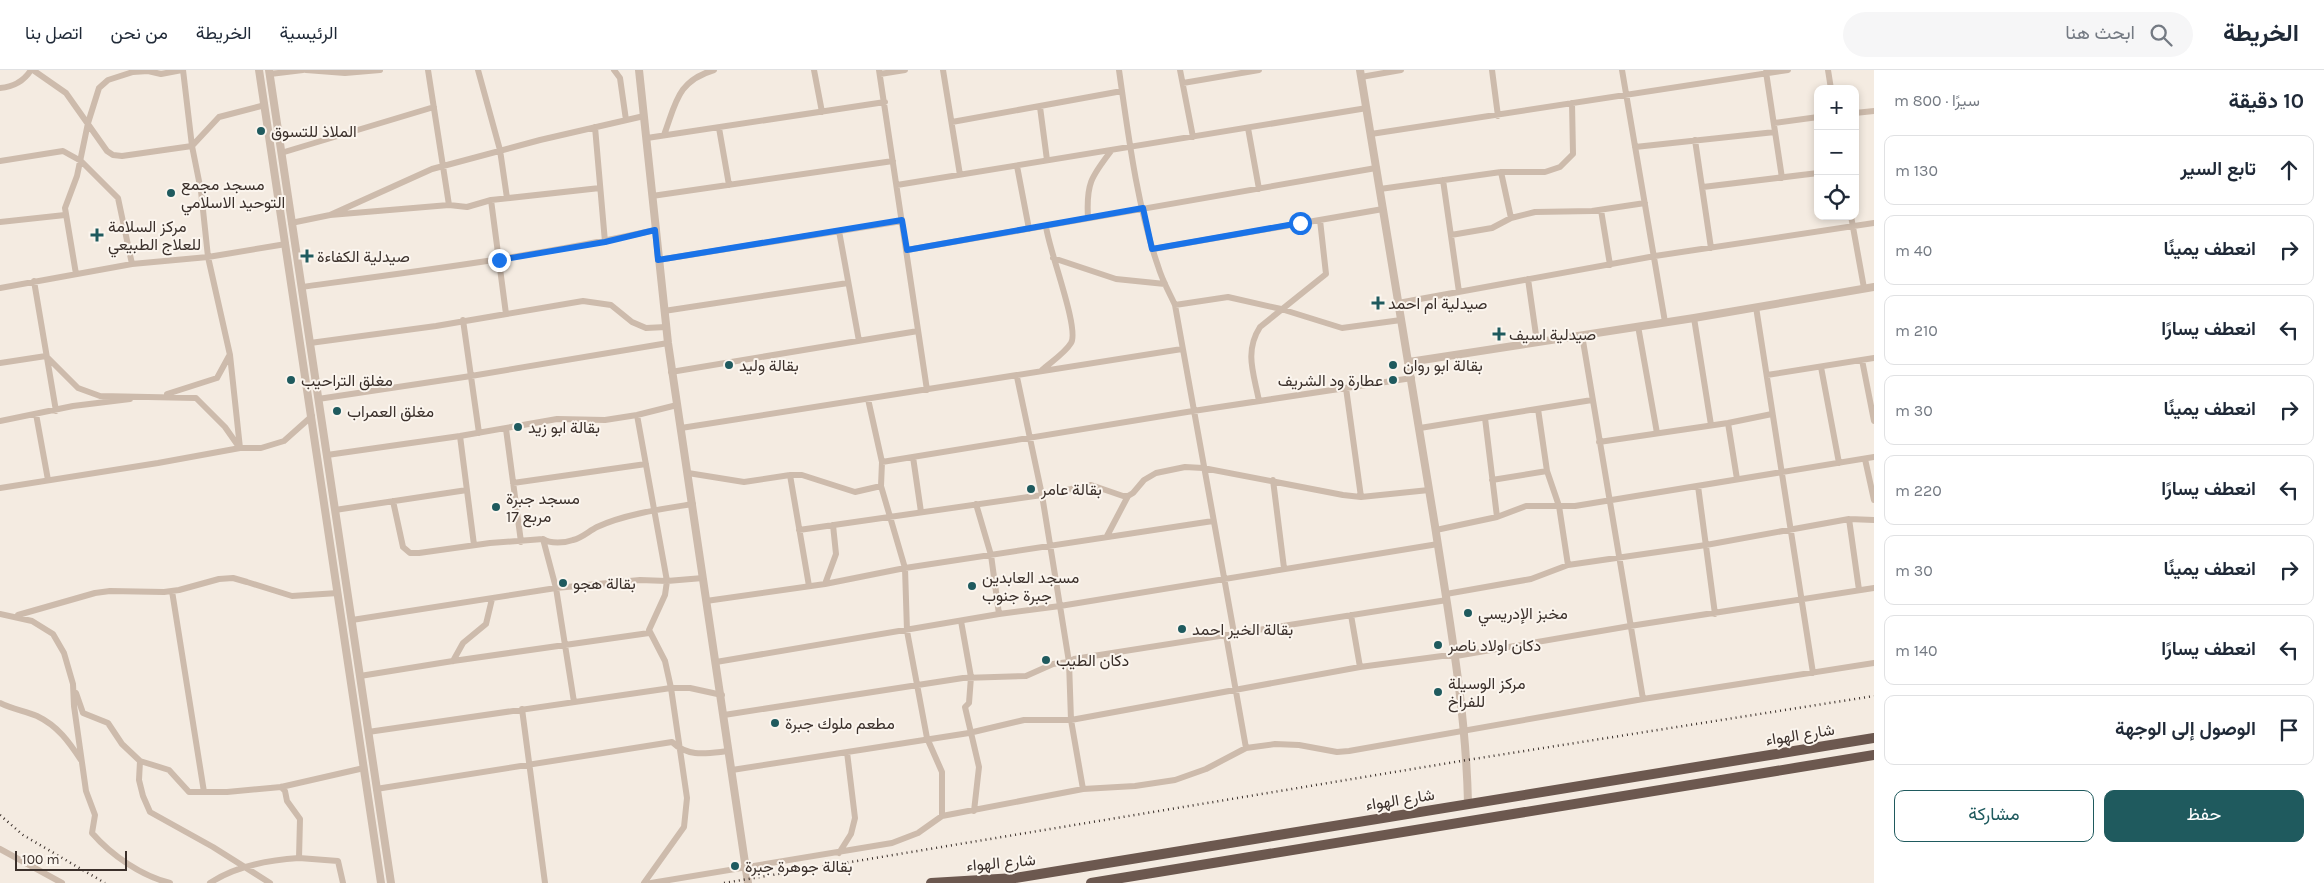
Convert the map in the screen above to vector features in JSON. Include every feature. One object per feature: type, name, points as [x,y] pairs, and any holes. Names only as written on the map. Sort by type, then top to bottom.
[{"type":"highway","name":"شارع الهواء","points":[[931,883],[1015,878],[1874,738]]},
{"type":"highway","name":"شارع الهواء","points":[[1091,883],[1874,755]]},
{"type":"street","points":[[0,88],[16,84],[27,77],[32,70],[66,92],[107,151],[113,155],[122,156],[192,146],[219,117],[265,105]]},
{"type":"street","points":[[76,274],[64,215],[67,201],[82,161],[88,123],[99,88],[108,80],[141,71],[161,74],[183,70],[192,146],[201,191],[208,256],[230,355],[240,448]]},
{"type":"street","points":[[260,70],[382,883]]},
{"type":"street","points":[[380,70],[345,73],[305,70],[270,72],[391,883]]},
{"type":"street","points":[[428,70],[449,205]]},
{"type":"street","points":[[478,70],[500,150],[507,198]]},
{"type":"street","points":[[614,70],[620,78],[626,120]]},
{"type":"street","points":[[640,70],[671,372],[722,695],[747,882]]},
{"type":"street","points":[[664,136],[686,84],[698,75],[714,70]]},
{"type":"street","points":[[814,70],[822,112]]},
{"type":"street","points":[[905,70],[879,72],[927,390]]},
{"type":"street","points":[[943,70],[960,175]]},
{"type":"street","points":[[1119,70],[1131,147],[1152,249],[1175,305],[1234,634]]},
{"type":"street","points":[[1180,70],[1193,137]]},
{"type":"street","points":[[1183,83],[1259,70]]},
{"type":"street","points":[[1401,70],[1361,74],[1456,656],[1465,729],[1468,804]]},
{"type":"street","points":[[1492,70],[1498,116]]},
{"type":"street","points":[[1622,70],[1665,322]]},
{"type":"street","points":[[1371,134],[1788,70]]},
{"type":"street","points":[[1828,70],[1830,85]]},
{"type":"street","points":[[1766,72],[1782,178]]},
{"type":"street","points":[[952,122],[1122,91]]},
{"type":"street","points":[[647,138],[884,102]]},
{"type":"street","points":[[1380,189],[1501,172],[1545,172],[1560,167],[1569,160],[1574,146],[1572,103]]},
{"type":"street","points":[[281,153],[434,107]]},
{"type":"street","points":[[1040,107],[1048,160]]},
{"type":"street","points":[[897,185],[1367,108]]},
{"type":"street","points":[[1859,113],[1874,111]]},
{"type":"street","points":[[330,215],[420,174],[444,166],[500,150],[644,116]]},
{"type":"street","points":[[1774,123],[1814,118]]},
{"type":"street","points":[[595,127],[605,242]]},
{"type":"street","points":[[719,128],[730,184]]},
{"type":"street","points":[[1248,128],[1259,189]]},
{"type":"street","points":[[1634,147],[1775,132]]},
{"type":"street","points":[[1694,140],[1703,187],[1711,248]]},
{"type":"street","points":[[0,161],[63,151],[82,161],[118,198],[132,264]]},
{"type":"street","points":[[1088,218],[1087,199],[1090,183],[1112,151]]},
{"type":"street","points":[[652,196],[893,160]]},
{"type":"street","points":[[1017,166],[1028,229]]},
{"type":"street","points":[[907,250],[1376,168]]},
{"type":"street","points":[[1501,172],[1511,218]]},
{"type":"street","points":[[1703,187],[1814,174]]},
{"type":"street","points":[[1443,180],[1459,292]]},
{"type":"street","points":[[291,222],[330,215],[449,205],[467,207],[491,200],[600,188]]},
{"type":"street","points":[[491,200],[506,314]]},
{"type":"street","points":[[1451,235],[1492,228],[1511,218],[1534,212],[1601,210],[1645,203]]},
{"type":"street","points":[[1152,249],[1383,209]]},
{"type":"street","points":[[1601,210],[1610,265]]},
{"type":"street","points":[[0,222],[64,215]]},
{"type":"street","points":[[658,260],[902,220]]},
{"type":"street","points":[[1259,401],[1250,347],[1260,327],[1326,274],[1320,220]]},
{"type":"street","points":[[1851,220],[1864,288]]},
{"type":"street","points":[[1398,303],[1655,256],[1874,223]]},
{"type":"street","points":[[1042,370],[1068,347],[1073,339],[1064,292],[1053,258],[1046,226]]},
{"type":"street","points":[[301,287],[499,260],[605,242],[655,230]]},
{"type":"street","points":[[839,230],[859,341]]},
{"type":"street","points":[[0,288],[132,264],[208,256],[286,244]]},
{"type":"street","points":[[1053,258],[1116,279],[1165,284]]},
{"type":"street","points":[[1528,280],[1537,342]]},
{"type":"street","points":[[34,282],[56,411]]},
{"type":"street","points":[[664,311],[848,284]]},
{"type":"street","points":[[1409,362],[1694,318],[1874,287]]},
{"type":"street","points":[[1175,305],[1228,297],[1281,309],[1342,328],[1401,320]]},
{"type":"street","points":[[310,343],[593,301],[611,305],[640,326],[652,329],[666,327]]},
{"type":"street","points":[[1756,307],[1800,600],[1813,673]]},
{"type":"street","points":[[1694,318],[1711,425]]},
{"type":"street","points":[[464,320],[479,433]]},
{"type":"street","points":[[1638,326],[1657,433]]},
{"type":"street","points":[[671,372],[918,330]]},
{"type":"street","points":[[1582,334],[1643,699]]},
{"type":"street","points":[[318,399],[668,343]]},
{"type":"street","points":[[681,428],[1017,377],[1042,370],[1182,350]]},
{"type":"street","points":[[0,421],[74,406],[161,396],[193,388],[217,378],[230,355]]},
{"type":"street","points":[[46,356],[78,388],[100,396],[196,398],[225,427],[240,448]]},
{"type":"street","points":[[0,363],[46,356]]},
{"type":"street","points":[[1767,375],[1874,358]]},
{"type":"street","points":[[1862,360],[1874,421]]},
{"type":"street","points":[[1821,367],[1839,462]]},
{"type":"street","points":[[1017,377],[1028,438],[1042,495],[1069,662],[1071,720],[1084,789]]},
{"type":"street","points":[[882,462],[1193,411],[1412,378]]},
{"type":"street","points":[[1346,388],[1361,497]]},
{"type":"street","points":[[868,399],[882,462],[881,486],[906,568],[908,631],[916,685],[927,738],[942,772],[942,816]]},
{"type":"street","points":[[1420,428],[1592,400]]},
{"type":"street","points":[[327,455],[460,436],[557,419],[592,421],[637,415],[677,405]]},
{"type":"street","points":[[1538,410],[1547,471],[1559,506],[1568,565]]},
{"type":"street","points":[[36,414],[48,480]]},
{"type":"street","points":[[1600,442],[1728,423],[1772,414]]},
{"type":"street","points":[[637,415],[667,581],[665,595],[649,633],[665,661],[687,789],[684,827],[644,883]]},
{"type":"street","points":[[0,488],[240,448],[260,448],[284,441],[312,416]]},
{"type":"street","points":[[1485,418],[1497,518]]},
{"type":"street","points":[[1728,423],[1737,479]]},
{"type":"street","points":[[506,428],[521,542]]},
{"type":"street","points":[[460,436],[474,545]]},
{"type":"street","points":[[913,457],[921,512]]},
{"type":"street","points":[[1436,530],[1497,518],[1526,506],[1575,506],[1874,457]]},
{"type":"street","points":[[1865,459],[1874,500]]},
{"type":"street","points":[[513,483],[646,464]]},
{"type":"street","points":[[1107,536],[1128,496],[1148,476],[1185,467],[1203,468],[1273,480],[1334,494],[1361,497],[1429,490]]},
{"type":"street","points":[[1492,480],[1547,471]]},
{"type":"street","points":[[688,473],[744,482],[802,475],[847,491],[861,491],[881,486]]},
{"type":"street","points":[[790,475],[809,586]]},
{"type":"street","points":[[1273,480],[1284,568]]},
{"type":"street","points":[[799,530],[1042,495],[1091,485],[1128,496]]},
{"type":"street","points":[[1698,486],[1715,614]]},
{"type":"street","points":[[335,510],[467,490]]},
{"type":"street","points":[[393,500],[403,547],[410,553],[543,539],[555,542],[574,540],[597,528],[654,510],[692,504]]},
{"type":"street","points":[[976,504],[991,556],[999,614]]},
{"type":"street","points":[[1849,519],[1859,590]]},
{"type":"street","points":[[724,714],[971,677],[1026,676],[1053,664],[1069,662],[1074,659],[1234,634],[1446,597],[1531,579],[1568,565],[1706,545],[1849,519],[1874,520]]},
{"type":"street","points":[[706,601],[826,584],[906,568],[1213,521]]},
{"type":"street","points":[[826,584],[836,554],[833,525]]},
{"type":"street","points":[[543,539],[556,588],[574,702]]},
{"type":"street","points":[[716,662],[908,631],[999,614],[1060,606],[1438,544]]},
{"type":"street","points":[[16,616],[103,592],[172,591],[219,579],[232,578],[292,596],[338,593]]},
{"type":"street","points":[[352,620],[556,588],[640,580],[667,581],[703,578]]},
{"type":"street","points":[[732,770],[927,738],[969,733],[1024,720],[1071,720],[1360,667],[1442,656],[1456,656],[1630,626],[1874,588]]},
{"type":"street","points":[[172,591],[204,792]]},
{"type":"street","points":[[453,661],[464,642],[486,624],[492,599]]},
{"type":"street","points":[[0,614],[32,621],[53,634],[64,653],[83,713],[108,723],[122,744],[140,761],[170,770],[189,792],[281,787],[364,768]]},
{"type":"street","points":[[1351,614],[1360,667]]},
{"type":"street","points":[[960,621],[971,677],[969,703],[965,707],[969,733],[976,748],[979,767],[974,811]]},
{"type":"street","points":[[360,676],[649,633]]},
{"type":"street","points":[[1226,635],[1246,748]]},
{"type":"street","points":[[651,883],[839,853],[907,839],[942,816],[1084,789],[1134,786],[1175,780],[1206,769],[1246,748],[1275,744],[1299,745],[1337,752],[1643,699],[1874,663]]},
{"type":"street","points":[[73,684],[74,706],[84,763],[86,792],[95,815],[92,833],[102,844],[128,863],[154,879],[170,883]]},
{"type":"street","points":[[368,732],[671,688],[690,688],[722,695]]},
{"type":"street","points":[[0,703],[37,716],[54,726],[68,740],[84,763]]},
{"type":"street","points":[[522,709],[545,883]]},
{"type":"street","points":[[376,788],[530,763],[651,747],[672,742],[681,751],[704,753],[730,751]]},
{"type":"street","points":[[839,853],[851,834],[856,818],[847,752]]},
{"type":"street","points":[[140,761],[139,780],[150,812],[213,847],[270,883]]},
{"type":"street","points":[[281,787],[285,791],[286,801],[300,819],[299,858]]},
{"type":"street","points":[[0,849],[62,883]]},
{"type":"street","points":[[210,883],[218,877],[244,867],[299,858],[338,862],[343,883]]},
{"type":"railway","points":[[724,883],[1467,760],[1874,696]]},
{"type":"railway","points":[[0,815],[23,835],[105,883]]},
{"type":"place","name":"الملاذ للتسوق","points":[[261,131]]},
{"type":"place","name":"مسجد مجمع التوحيد الاسلامي","points":[[171,193]]},
{"type":"place","name":"مركز السلامة للعلاج الطبيعي","points":[[97,235]]},
{"type":"place","name":"صيدلية الكفاءة","points":[[307,256]]},
{"type":"place","name":"صيدلية ام احمد","points":[[1378,303]]},
{"type":"place","name":"صيدلية اسيف","points":[[1499,334]]},
{"type":"place","name":"بقالة وليد","points":[[729,365]]},
{"type":"place","name":"بقالة ابو روان","points":[[1393,365]]},
{"type":"place","name":"مغلق التراحيب","points":[[291,380]]},
{"type":"place","name":"عطارة ود الشريف","points":[[1393,380]]},
{"type":"place","name":"مغلق العمراب","points":[[337,411]]},
{"type":"place","name":"بقالة ابو زيد","points":[[518,427]]},
{"type":"place","name":"بقالة عامر","points":[[1031,489]]},
{"type":"place","name":"مسجد جبرة مربع 17","points":[[496,507]]},
{"type":"place","name":"بقالة هجو","points":[[563,583]]},
{"type":"place","name":"مسجد العابدين جبرة جنوب","points":[[972,586]]},
{"type":"place","name":"مخبز الإدريسي","points":[[1468,613]]},
{"type":"place","name":"بقالة الخير احمد","points":[[1182,629]]},
{"type":"place","name":"دكان اولاد ناصر","points":[[1438,645]]},
{"type":"place","name":"دكان الطيب","points":[[1046,660]]},
{"type":"place","name":"مركز الوسيلة للفراخ","points":[[1438,692]]},
{"type":"place","name":"مطعم ملوك جبرة","points":[[775,723]]},
{"type":"place","name":"بقالة جوهرة جبرة","points":[[735,866]]},
{"type":"route","points":[[499,260],[605,242],[655,230],[658,260],[902,220],[907,250],[1143,208],[1152,249],[1300,223]]}]
